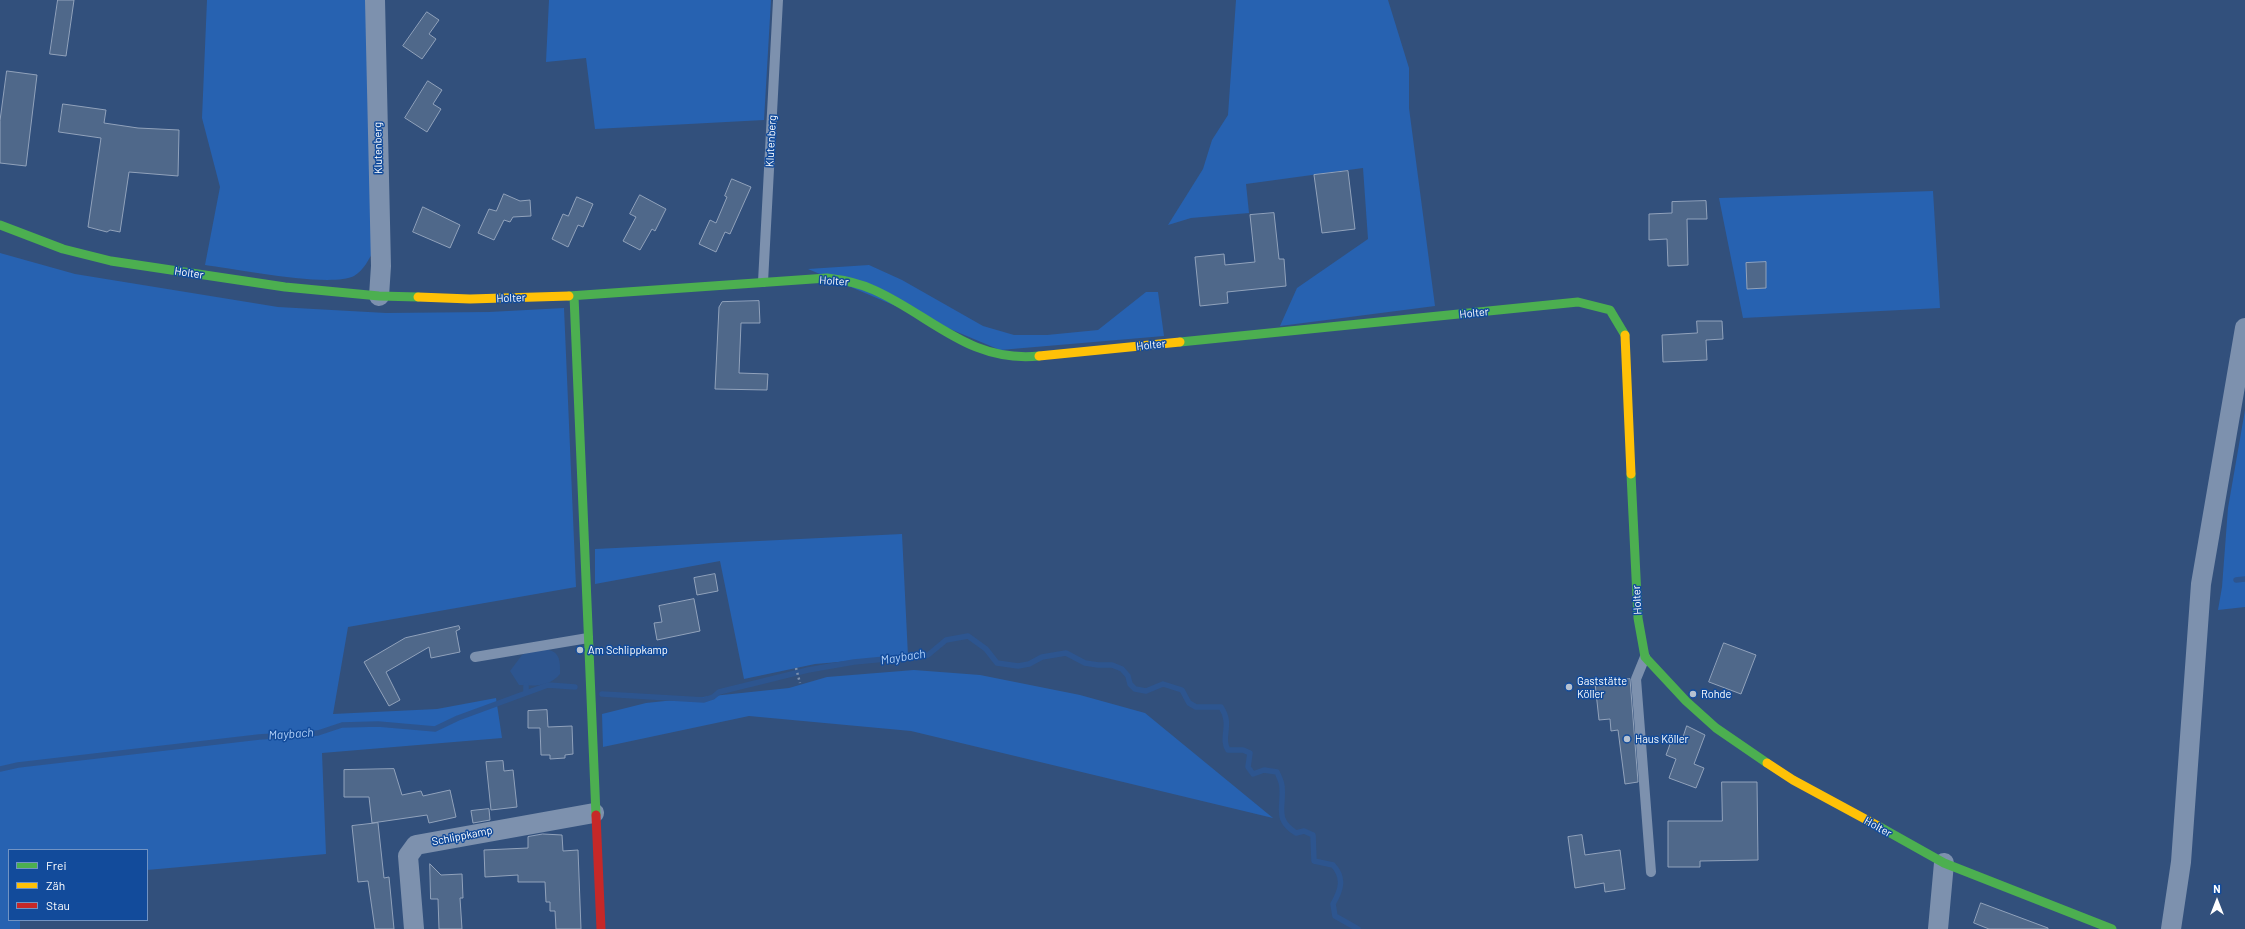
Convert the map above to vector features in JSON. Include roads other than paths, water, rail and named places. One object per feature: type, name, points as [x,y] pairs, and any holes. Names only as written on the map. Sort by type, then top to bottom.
[{"type":"street","name":"Klutenberg","points":[[375,0],[381,266],[379,296]]},
{"type":"street","name":"Holter","points":[[0,225],[63,249],[111,261],[285,287],[379,296],[470,299],[574,296],[827,278],[851,281],[875,290],[969,346],[996,354],[1033,357],[1578,302],[1610,310],[1625,335],[1638,618],[1644,657],[1686,701],[1716,728],[1793,780],[1944,863],[2112,929]]},
{"type":"street","points":[[574,296],[594,813],[600,929]]},
{"type":"street","points":[[2171,929],[2181,862],[2201,584],[2245,328]]},
{"type":"street","name":"Schlippkamp","points":[[414,929],[408,856],[416,845],[594,813]]},
{"type":"street","points":[[1938,929],[1944,863]]},
{"type":"lane","name":"Klutenberg","points":[[763,282],[778,0]]},
{"type":"lane","points":[[475,657],[588,638]]},
{"type":"lane","points":[[1644,657],[1636,678],[1651,872]]},
{"type":"waterway","points":[[2236,580],[2245,579]]},
{"type":"waterway","name":"Maybach","points":[[602,694],[704,700],[713,697],[719,692],[808,670],[854,662],[928,655],[946,640],[968,636],[986,649],[997,663],[1018,666],[1029,664],[1042,657],[1066,653],[1085,663],[1112,665],[1122,669],[1128,676],[1130,684],[1135,689],[1146,691],[1163,684],[1182,690],[1189,703],[1196,707],[1221,707],[1226,719],[1225,740],[1228,750],[1243,750],[1250,753],[1248,767],[1253,774],[1264,770],[1277,772],[1282,785],[1282,818],[1289,828],[1296,833],[1304,831],[1313,835],[1314,861],[1333,865],[1337,870],[1340,879],[1340,889],[1333,904],[1335,916],[1358,929]]},
{"type":"waterway","name":"Maybach","points":[[526,685],[526,693]]},
{"type":"waterway","name":"Maybach","points":[[0,769],[18,765],[259,737],[318,733],[342,725],[378,724],[435,729],[458,718],[548,685],[575,687]]},
{"type":"place","name":"Am Schlippkamp","points":[[580,650]]},
{"type":"place","name":"Gaststätte Köller","points":[[1569,687]]},
{"type":"place","name":"Rohde","points":[[1693,694]]},
{"type":"place","name":"Haus Köller","points":[[1627,739]]}]
